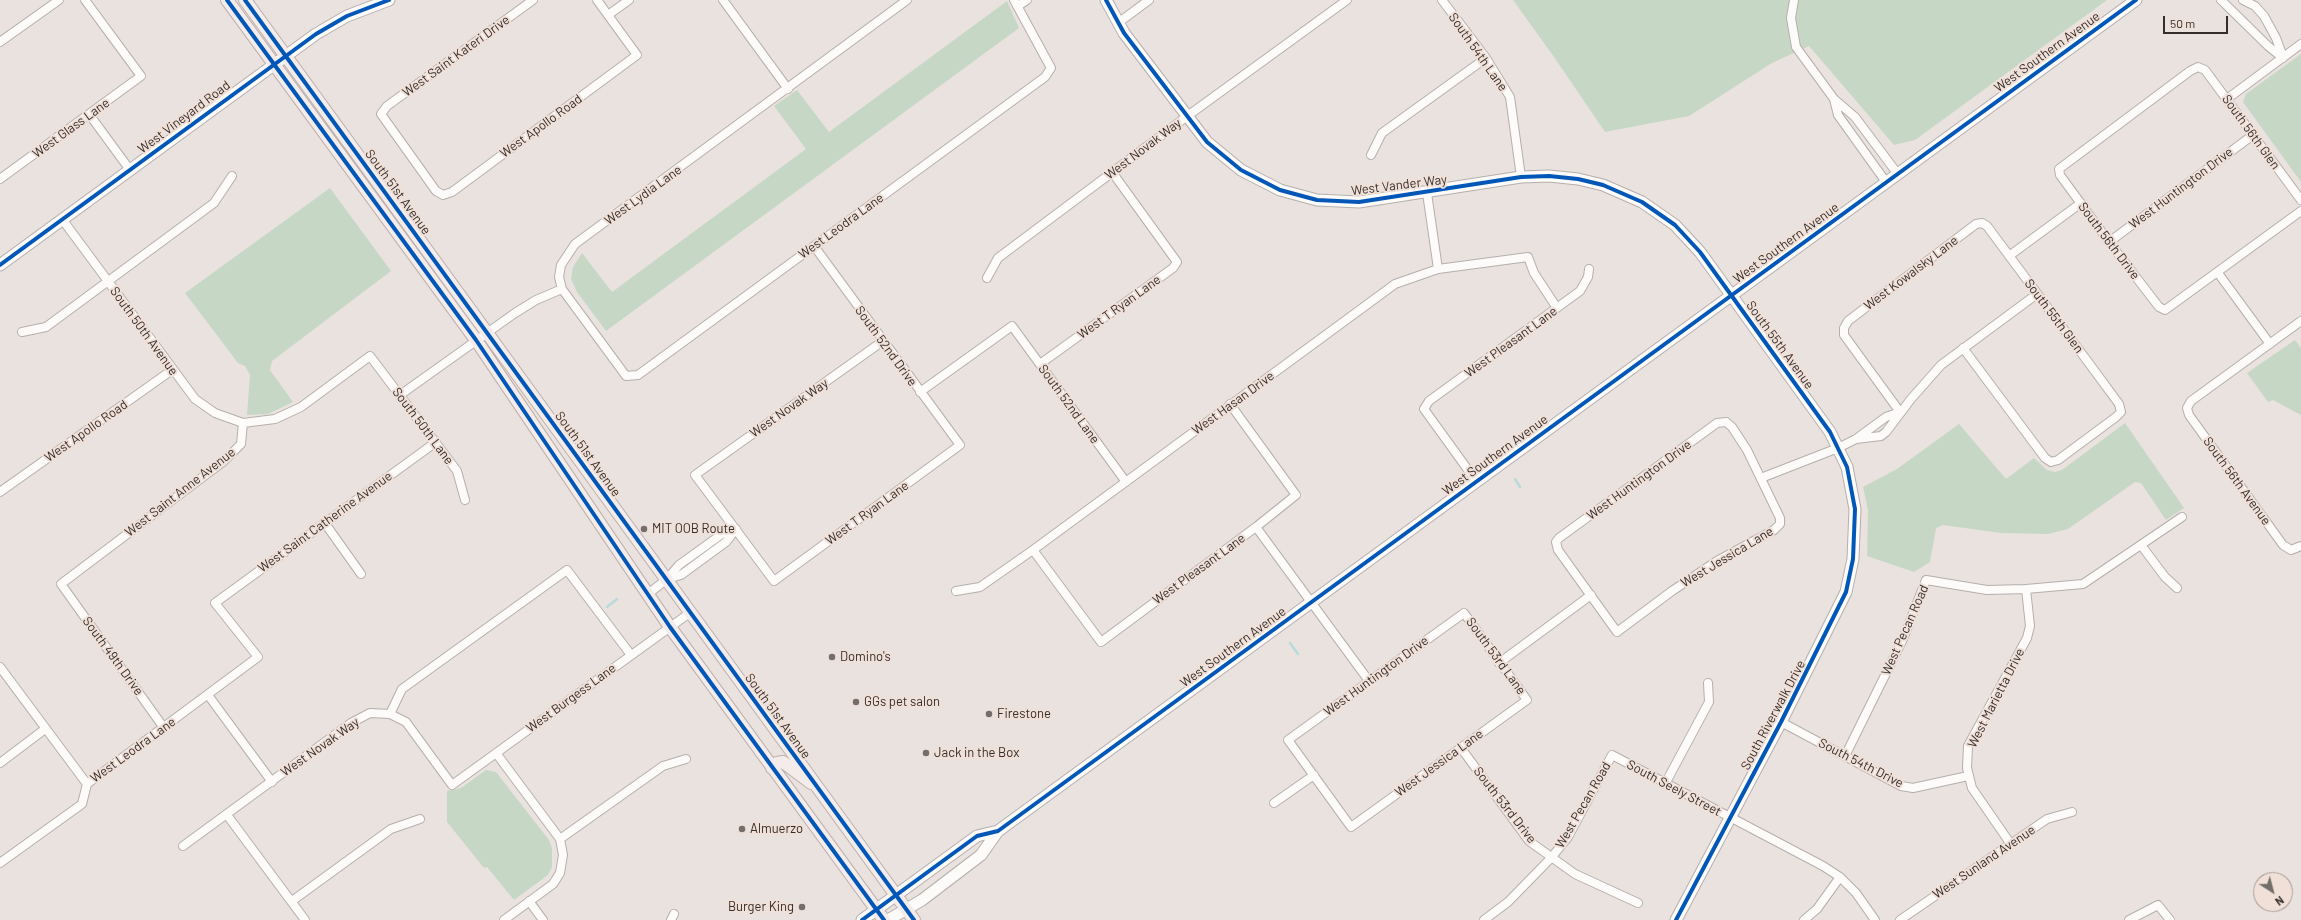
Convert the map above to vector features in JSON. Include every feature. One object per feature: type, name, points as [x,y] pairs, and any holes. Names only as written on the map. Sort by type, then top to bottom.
[{"type":"main road","name":"South 51st Avenue","points":[[227,0],[476,340],[670,627],[884,920]]},
{"type":"main road","name":"South 51st Avenue","points":[[245,0],[488,332],[914,920]]},
{"type":"main road","points":[[772,768],[777,763],[783,762],[820,790]]},
{"type":"street","points":[[0,42],[59,0]]},
{"type":"street","name":"West Glass Lane","points":[[0,180],[141,76],[85,0]]},
{"type":"street","name":"West Vineyard Road","points":[[0,265],[286,55],[333,23],[388,0]]},
{"type":"street","name":"West Saint Kateri Drive","points":[[443,195],[436,191],[381,114],[386,106],[533,0]]},
{"type":"street","points":[[597,0],[608,15],[629,0]]},
{"type":"street","points":[[723,0],[788,89]]},
{"type":"street","name":"West Lydia Lane","points":[[562,289],[559,277],[562,265],[575,244],[788,89],[907,0]]},
{"type":"street","points":[[1016,3],[1027,0]]},
{"type":"street","points":[[1106,0],[1118,23],[1186,117]]},
{"type":"street","points":[[1118,23],[1149,0]]},
{"type":"street","name":"West Novak Way","points":[[987,278],[998,258],[1186,117],[1347,0]]},
{"type":"street","name":"South 54th Lane","points":[[1442,0],[1486,58],[1510,97],[1521,177]]},
{"type":"street","points":[[1794,0],[1790,18],[1796,47],[1834,99],[1849,110],[1897,174]]},
{"type":"street","name":"West Southern Avenue","points":[[888,920],[922,900],[981,855],[998,831],[2136,0]]},
{"type":"street","points":[[2243,0],[2255,6],[2264,16],[2276,38],[2283,58]]},
{"type":"street","points":[[2225,2],[2268,46],[2283,58]]},
{"type":"street","name":"West Leodra Lane","points":[[562,289],[626,376],[638,375],[1045,77],[1051,68],[1016,3]]},
{"type":"street","name":"West Apollo Road","points":[[443,195],[452,192],[637,55],[608,15]]},
{"type":"street","points":[[2226,99],[2301,44]]},
{"type":"street","points":[[1371,155],[1382,133],[1486,58]]},
{"type":"street","name":"South 56th Glen","points":[[2059,169],[2190,71],[2198,67],[2205,70],[2301,200]]},
{"type":"street","points":[[1834,99],[1838,115],[1886,182]]},
{"type":"street","points":[[89,114],[130,170]]},
{"type":"street","name":"West Vander Way","points":[[1186,117],[1206,142],[1229,162],[1264,183],[1292,194],[1317,200],[1359,202],[1427,193],[1521,177]]},
{"type":"street","points":[[1854,138],[1865,130]]},
{"type":"street","name":"West Huntington Drive","points":[[2109,242],[2253,135]]},
{"type":"street","name":"South 56th Drive","points":[[2059,169],[2060,175],[2159,307],[2165,310],[2218,273]]},
{"type":"street","name":"West T Ryan Lane","points":[[1040,364],[1173,268],[1177,262],[1112,172]]},
{"type":"street","points":[[22,332],[46,327],[214,203],[232,176]]},
{"type":"street","name":"South 55th Avenue","points":[[1521,177],[1549,176],[1578,178],[1616,189],[1642,202],[1664,216],[1684,234],[1732,295],[1819,415],[1838,448],[1850,480],[1855,509]]},
{"type":"street","points":[[1427,193],[1438,269]]},
{"type":"street","points":[[2009,256],[2081,203]]},
{"type":"street","points":[[2301,211],[2218,273],[2270,344],[2301,321]]},
{"type":"street","name":"South 50th Avenue","points":[[62,219],[172,370],[195,399],[215,413],[243,422]]},
{"type":"street","name":"South 55th Glen","points":[[1963,348],[2045,458],[2051,462],[2058,460],[2116,418],[2120,412],[2119,404],[1987,226],[1982,223]]},
{"type":"street","name":"West Kowalsky Lane","points":[[1900,412],[1844,335],[1844,328],[1848,321],[1976,224],[1982,223]]},
{"type":"street","name":"South 52nd Drive","points":[[814,246],[960,445]]},
{"type":"street","name":"West Hasan Drive","points":[[956,591],[980,587],[1033,550],[1394,284],[1438,269],[1528,257],[1534,273],[1557,308]]},
{"type":"street","name":"West Pleasant Lane","points":[[1476,481],[1424,409],[1429,401],[1580,291],[1588,277],[1589,269]]},
{"type":"street","points":[[400,395],[476,340],[536,300],[562,289]]},
{"type":"street","points":[[1856,439],[1881,436],[1886,432],[1927,379],[1941,365],[2037,294]]},
{"type":"street","name":"South 52nd Lane","points":[[920,392],[1012,326],[1126,482]]},
{"type":"street","name":"West Novak Way","points":[[736,529],[695,475],[883,341]]},
{"type":"street","name":"South 56th Avenue","points":[[2270,344],[2191,401],[2187,408],[2189,415],[2278,539],[2291,550],[2301,546]]},
{"type":"street","name":"South 50th Lane","points":[[243,422],[275,419],[301,407],[370,356],[457,471],[465,500]]},
{"type":"street","name":"West Apollo Road","points":[[0,492],[172,370]]},
{"type":"street","name":"West Pleasant Lane","points":[[1033,550],[1101,642],[1256,527],[1296,495],[1230,404]]},
{"type":"street","points":[[1761,478],[1838,448],[1856,439],[1879,422],[1900,412]]},
{"type":"street","name":"West Saint Anne Avenue","points":[[61,584],[224,461],[241,444],[243,422]]},
{"type":"street","name":"West Huntington Drive","points":[[1590,595],[1558,550],[1556,542],[1558,538],[1716,423],[1726,422],[1732,427],[1747,450],[1761,478]]},
{"type":"street","points":[[1879,422],[1886,432]]},
{"type":"street","name":"West Saint Catherine Avenue","points":[[258,657],[215,603],[324,522],[436,442]]},
{"type":"street","name":"West T Ryan Lane","points":[[736,529],[774,581],[960,445]]},
{"type":"street","name":"West Jessica Lane","points":[[1590,595],[1617,632],[1717,561],[1774,530],[1780,524],[1780,518],[1761,478]]},
{"type":"street","name":"South Riverwalk Drive","points":[[1676,920],[1781,722],[1846,592],[1853,559],[1855,509]]},
{"type":"street","name":"West Pecan Road","points":[[1845,756],[1903,639],[1926,580],[1987,590],[2026,589],[2083,584],[2182,517]]},
{"type":"street","points":[[324,522],[362,574]]},
{"type":"street","points":[[1256,527],[1369,681]]},
{"type":"street","points":[[648,594],[667,580],[679,565],[722,534],[736,529]]},
{"type":"street","points":[[2141,545],[2164,577],[2177,588]]},
{"type":"street","points":[[390,714],[402,689],[567,570],[631,654]]},
{"type":"street","name":"South 49th Drive","points":[[61,584],[164,728]]},
{"type":"street","name":"West Marietta Drive","points":[[2010,843],[1972,788],[1968,776],[1968,746],[2026,638],[2030,626],[2026,589]]},
{"type":"street","points":[[1499,663],[1590,595]]},
{"type":"street","name":"West Burgess Lane","points":[[390,714],[406,722],[452,785],[691,612]]},
{"type":"street","name":"West Huntington Drive","points":[[1314,775],[1288,740],[1464,613]]},
{"type":"street","name":"South 53rd Lane","points":[[1464,613],[1527,700]]},
{"type":"street","name":"West Leodra Lane","points":[[0,863],[82,804],[87,784],[258,657]]},
{"type":"street","points":[[0,667],[87,784]]},
{"type":"street","points":[[1665,784],[1709,702],[1708,683]]},
{"type":"street","points":[[208,695],[272,782]]},
{"type":"street","name":"West Jessica Lane","points":[[1314,775],[1351,827],[1527,700]]},
{"type":"street","name":"West Novak Way","points":[[183,846],[272,782],[350,723],[370,713],[390,714]]},
{"type":"street","name":"South 54th Drive","points":[[1781,722],[1902,786],[1913,788],[1968,776]]},
{"type":"street","points":[[0,763],[45,729]]},
{"type":"street","name":"South 53rd Drive","points":[[1461,748],[1529,841],[1575,874],[1638,903]]},
{"type":"street","points":[[496,753],[560,840],[563,855],[557,878],[530,901],[504,920]]},
{"type":"street","name":"West Pecan Road","points":[[1484,920],[1508,902],[1551,858],[1568,837],[1612,755]]},
{"type":"street","name":"South Seely Street","points":[[1612,755],[1823,866],[1840,877],[1856,893],[1875,920]]},
{"type":"street","points":[[560,840],[663,766],[686,759]]},
{"type":"street","points":[[1274,803],[1314,775]]},
{"type":"street","name":"West Sunland Avenue","points":[[1900,920],[2047,819],[2072,812]]},
{"type":"street","points":[[227,815],[305,920]]},
{"type":"street","points":[[292,901],[390,829],[420,819]]},
{"type":"street","name":"West Southern Avenue","points":[[862,920],[977,836],[998,831]]},
{"type":"street","points":[[1804,920],[1817,909],[1840,877]]},
{"type":"street","points":[[530,901],[543,920]]},
{"type":"street","points":[[2128,920],[2158,905],[2170,920]]},
{"type":"green space","points":[[1513,0],[2107,0],[1915,140],[1894,145],[1809,46],[1772,63],[1689,116],[1605,132]]},
{"type":"green space","points":[[1007,1],[1019,28],[606,331],[577,292],[571,279],[573,267],[582,253],[612,292],[806,149],[774,106],[797,90],[829,132]]},
{"type":"green space","points":[[2301,54],[2301,182],[2243,102],[2246,94]]},
{"type":"green space","points":[[330,188],[391,271],[272,361],[270,370],[293,402],[268,414],[247,415],[250,375],[245,366],[238,363],[185,293]]},
{"type":"green space","points":[[2295,340],[2301,348],[2301,415],[2273,400],[2268,402],[2247,373]]},
{"type":"green space","points":[[2125,423],[2184,508],[2166,520],[2141,483],[2135,482],[2068,529],[2048,534],[2001,533],[1943,525],[1936,528],[1930,562],[1914,572],[1867,556],[1868,510],[1863,487],[1897,469],[1959,424],[2006,479],[2034,458],[2047,470],[2055,472],[2062,470]]},
{"type":"green space","points":[[486,770],[496,772],[549,840],[552,848],[552,867],[548,875],[514,900],[487,867],[484,868],[447,822],[447,791],[461,788]]},
{"type":"waterway","points":[[1515,479],[1520,487]]},
{"type":"waterway","points":[[607,607],[617,599]]},
{"type":"waterway","points":[[1290,643],[1298,654]]},
{"type":"cycle path","points":[[227,0],[476,340],[670,627],[884,920]]},
{"type":"cycle path","points":[[245,0],[914,920]]},
{"type":"cycle path","points":[[0,265],[316,34],[347,16],[389,0]]},
{"type":"cycle path","points":[[1106,0],[1124,33],[1207,142],[1241,170],[1280,190],[1317,200],[1359,202],[1521,177],[1549,176],[1578,179],[1603,185],[1642,202],[1675,225],[1700,252],[1830,432],[1847,467],[1855,509],[1853,559],[1846,592],[1781,722],[1676,920]]},
{"type":"cycle path","points":[[862,920],[977,836],[998,831],[2136,0]]},
{"type":"place","name":"MIT OOB Route","points":[[644,529]]},
{"type":"place","name":"Domino's","points":[[832,657]]},
{"type":"place","name":"GGs pet salon","points":[[856,702]]},
{"type":"place","name":"Firestone","points":[[989,714]]},
{"type":"place","name":"Jack in the Box","points":[[926,753]]},
{"type":"place","name":"Almuerzo","points":[[742,829]]},
{"type":"place","name":"Burger King","points":[[802,907]]}]
